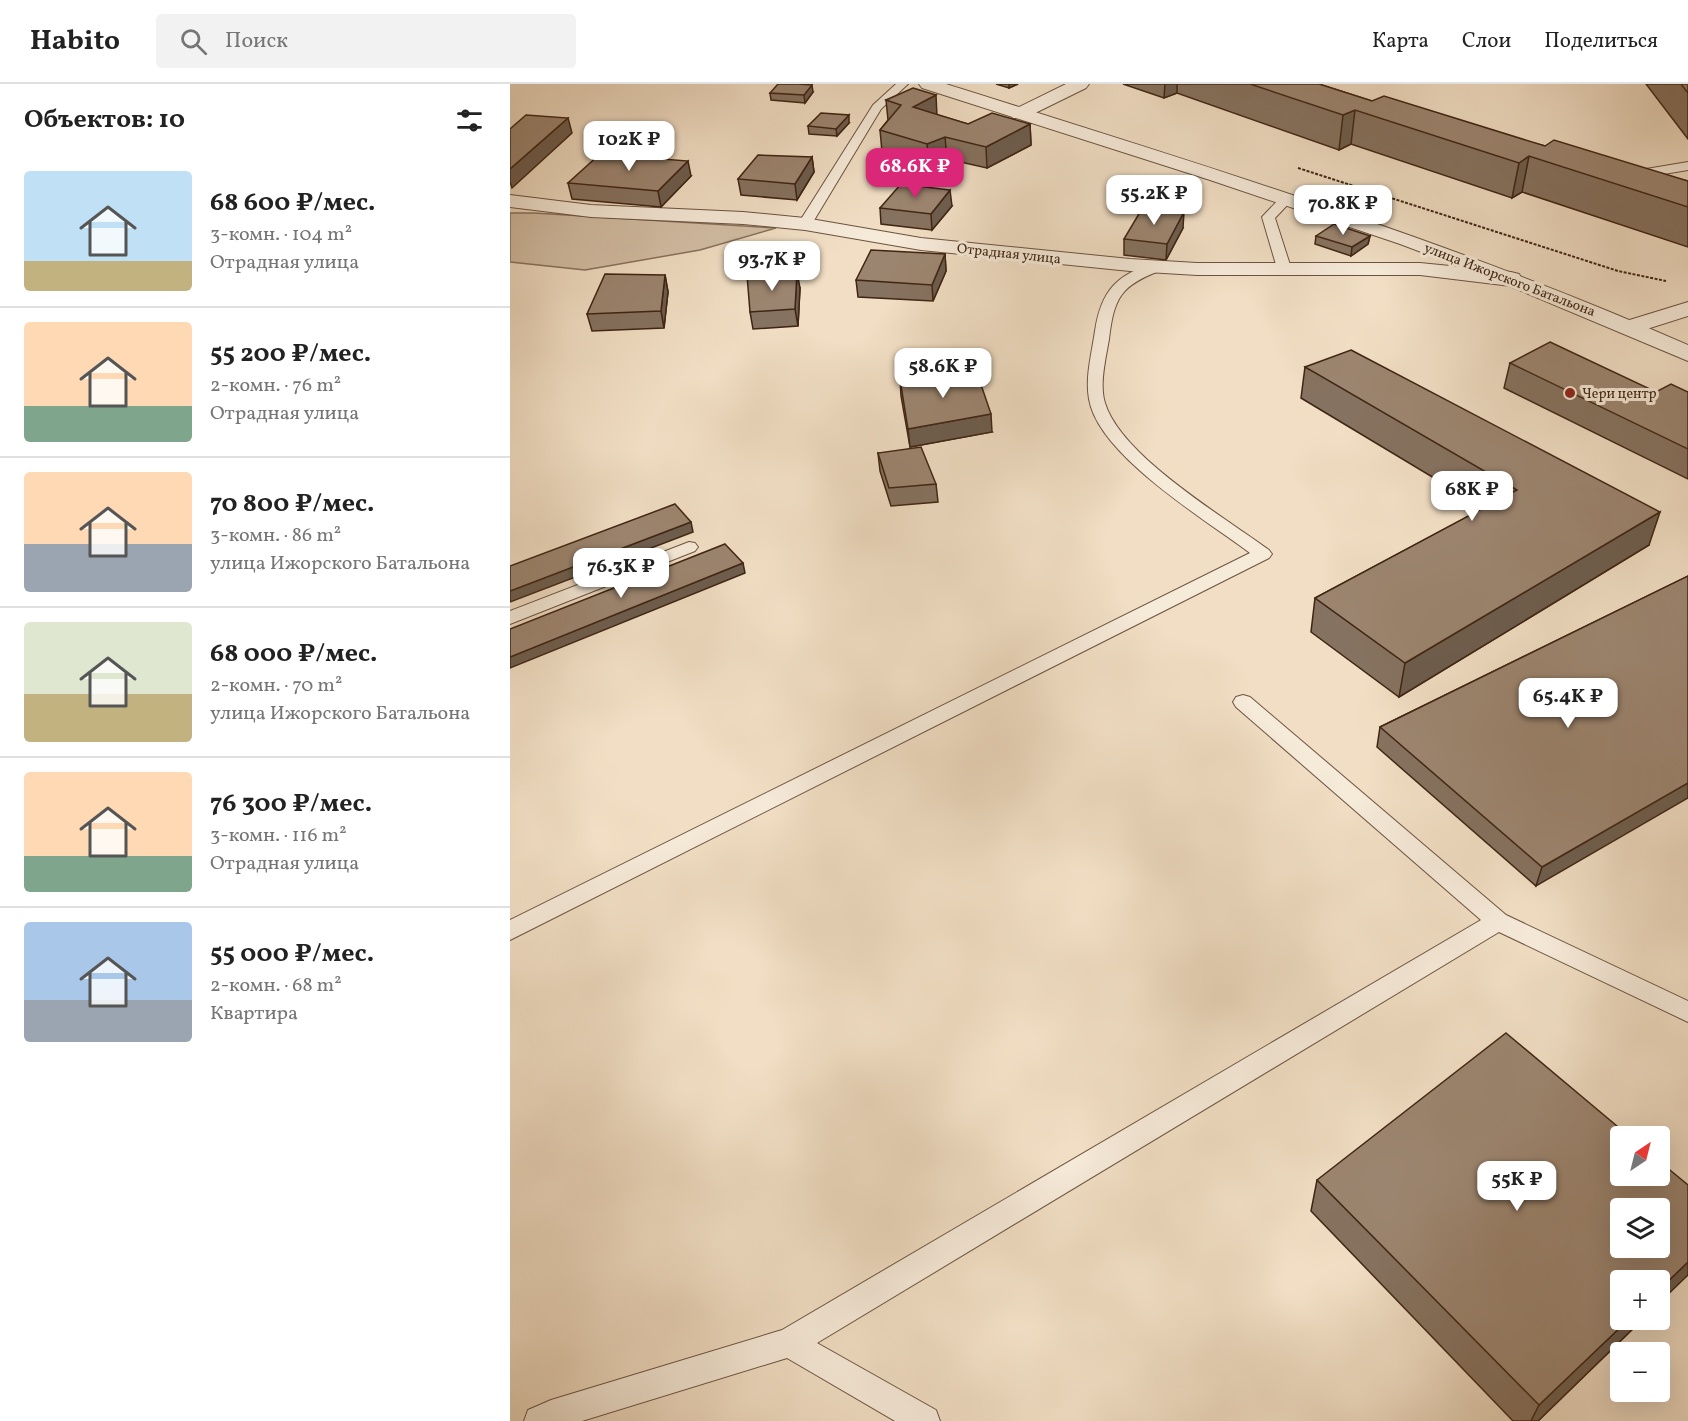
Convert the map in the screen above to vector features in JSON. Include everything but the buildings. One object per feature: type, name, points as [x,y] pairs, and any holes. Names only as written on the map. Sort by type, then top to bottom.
[{"type":"street","name":"улица Ижорского Батальона","points":[[928,84],[1287,198],[1440,251],[1631,327],[1688,354]]},
{"type":"street","points":[[1020,114],[1080,84]]},
{"type":"street","name":"Отрадная улица","points":[[510,201],[591,211],[743,218],[805,224],[921,244],[1157,267],[1420,269],[1511,279]]},
{"type":"street","points":[[1631,327],[1688,309]]},
{"type":"lane","points":[[805,224],[877,107],[902,84]]},
{"type":"lane","points":[[1648,187],[1618,178],[1688,166]]},
{"type":"lane","points":[[1284,268],[1268,217],[1287,198]]},
{"type":"lane","points":[[510,931],[1263,554],[1139,462],[1110,430],[1097,400],[1100,347],[1109,299],[1118,285],[1133,275],[1157,267]]},
{"type":"lane","points":[[510,618],[689,547]]},
{"type":"lane","points":[[1243,702],[1498,921],[1688,1012]]},
{"type":"lane","points":[[539,1421],[551,1415],[789,1343],[1498,921]]},
{"type":"lane","points":[[789,1343],[925,1421]]},
{"type":"path","points":[[1290,165],[1618,271],[1670,282]]},
{"type":"shaded area","points":[[510,213],[776,228],[700,250],[585,270],[510,262]]},
{"type":"place","name":"Чери центр","points":[[1570,393]]}]
